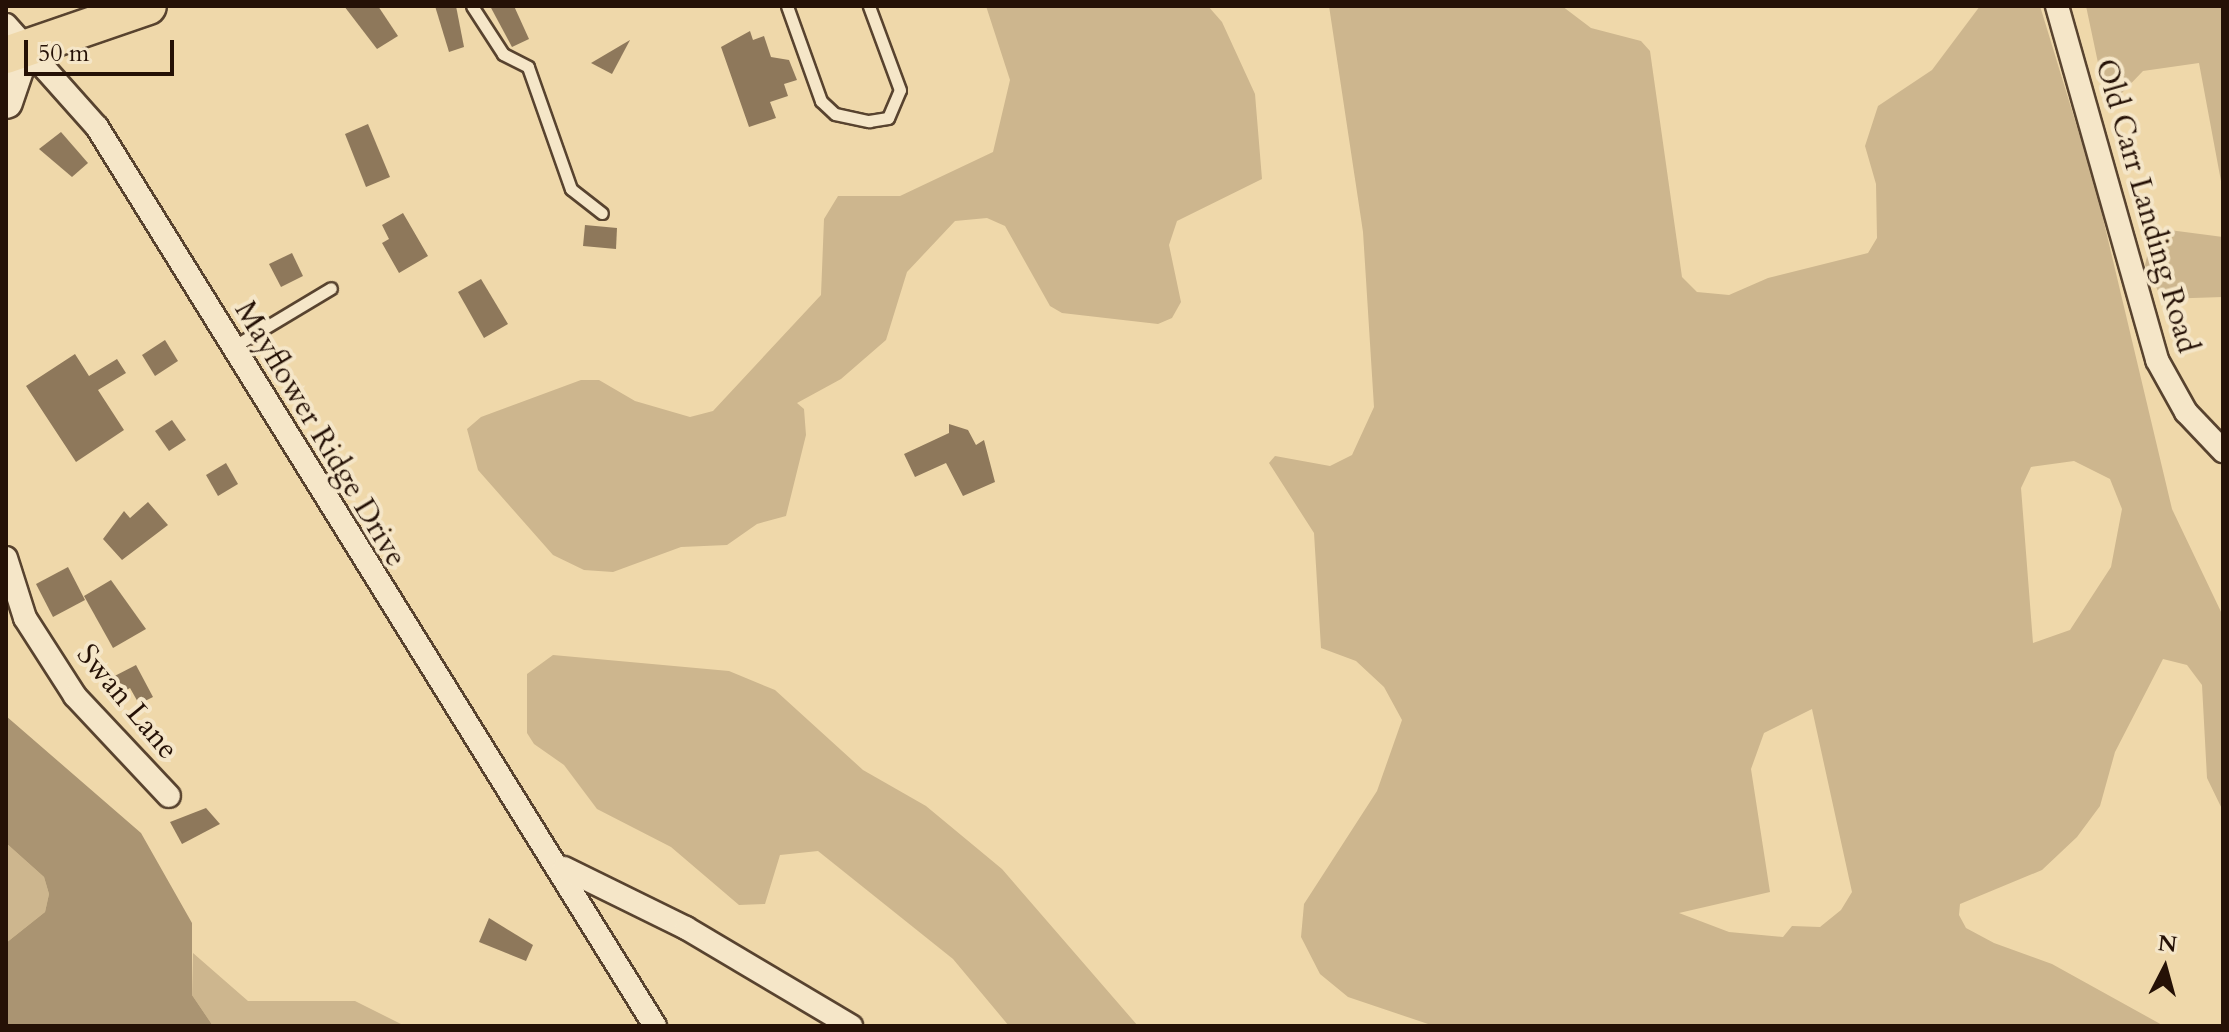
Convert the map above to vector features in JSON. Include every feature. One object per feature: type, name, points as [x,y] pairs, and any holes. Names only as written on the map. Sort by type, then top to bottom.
[{"type":"main road","points":[[6,102],[12,43],[148,6]]},
{"type":"street","name":"Old Carr Landing Road","points":[[2057,6],[2157,360],[2186,412],[2223,451]]},
{"type":"street","name":"Mayflower Ridge Drive","points":[[12,43],[97,127],[512,804],[554,860],[655,1026]]},
{"type":"street","name":"Swan Lane","points":[[6,558],[25,618],[75,696],[169,796]]},
{"type":"street","name":"Mayflower Ridge Drive","points":[[554,860],[851,1026]]},
{"type":"lane","points":[[472,6],[503,54],[528,67],[571,189],[602,213]]},
{"type":"lane","points":[[787,6],[821,101],[835,114],[869,121],[888,118],[900,90],[869,6]]},
{"type":"lane","points":[[233,347],[331,288]]},
{"type":"shaded area","points":[[986,6],[1208,6],[1222,22],[1255,94],[1262,179],[1177,221],[1169,245],[1181,302],[1172,318],[1158,324],[1062,313],[1050,306],[1005,226],[987,218],[955,221],[907,272],[886,340],[841,379],[797,403],[804,409],[806,435],[786,516],[757,524],[727,545],[681,547],[613,572],[584,570],[553,555],[478,470],[467,429],[481,417],[581,380],[599,380],[635,401],[690,417],[713,411],[821,295],[824,219],[838,196],[900,196],[993,152],[1010,80]]},
{"type":"shaded area","points":[[1329,6],[1562,6],[1591,28],[1641,41],[1650,51],[1682,277],[1697,292],[1729,295],[1768,278],[1868,253],[1877,238],[1876,184],[1865,146],[1878,106],[1932,70],[1980,6],[2040,6],[2096,189],[2172,509],[2223,616],[2223,811],[2207,778],[2202,685],[2187,665],[2163,659],[2115,752],[2100,806],[2077,837],[2042,870],[1960,904],[1959,915],[1966,928],[1994,943],[2052,964],[2164,1026],[1434,1026],[1348,997],[1320,974],[1301,937],[1304,904],[1377,791],[1402,720],[1384,687],[1356,661],[1321,648],[1314,533],[1269,463],[1275,456],[1330,466],[1352,455],[1374,407],[1363,232]],"holes":[[[2074,461],[2110,479],[2122,509],[2111,567],[2070,630],[2033,643],[2021,488],[2031,467]],[[1812,709],[1852,892],[1841,910],[1820,927],[1792,926],[1783,937],[1729,932],[1679,913],[1770,892],[1751,769],[1764,733]]]},
{"type":"shaded area","points":[[2086,6],[2223,6],[2223,192],[2199,63],[2143,71],[2118,97],[2105,96]]},
{"type":"shaded area","points":[[2154,228],[2223,237],[2223,297],[2162,299],[2145,265]]},
{"type":"shaded area","points":[[553,655],[729,671],[775,690],[863,770],[926,806],[1002,869],[1138,1026],[1009,1026],[953,959],[818,851],[780,855],[765,904],[739,905],[671,847],[597,809],[564,765],[534,744],[527,733],[527,674]]},
{"type":"shaded area","points":[[6,716],[141,833],[192,923],[192,995],[213,1026],[6,1026],[6,943],[45,912],[49,894],[44,877],[6,843]]},
{"type":"shaded area","points":[[6,843],[44,877],[49,894],[45,912],[6,943]]},
{"type":"shaded area","points":[[193,953],[248,1001],[355,1001],[405,1026],[213,1026],[192,995]]},
{"type":"building","points":[[344,6],[378,6],[398,36],[377,49]]},
{"type":"building","points":[[435,6],[456,6],[464,47],[449,52]]},
{"type":"building","points":[[490,6],[514,6],[529,39],[512,47]]},
{"type":"building","points":[[750,31],[753,40],[764,36],[771,57],[789,60],[797,80],[784,84],[788,96],[770,102],[776,118],[749,127],[721,47]]},
{"type":"building","points":[[630,40],[612,74],[591,63]]},
{"type":"building","points":[[368,124],[390,177],[366,187],[345,134]]},
{"type":"building","points":[[61,132],[88,163],[72,177],[39,149]]},
{"type":"building","points":[[403,213],[428,256],[399,273],[382,243],[389,239],[382,225]]},
{"type":"building","points":[[585,225],[617,228],[616,249],[583,246]]},
{"type":"building","points":[[292,253],[303,276],[281,287],[269,264]]},
{"type":"building","points":[[481,279],[508,324],[484,338],[458,292]]},
{"type":"building","points":[[165,340],[178,361],[155,376],[142,355]]},
{"type":"building","points":[[75,354],[89,376],[117,359],[126,373],[98,390],[124,430],[76,462],[26,386]]},
{"type":"building","points":[[172,420],[186,440],[169,451],[155,431]]},
{"type":"building","points":[[949,424],[968,430],[976,445],[984,440],[995,482],[963,496],[946,463],[915,477],[904,454],[949,433]]},
{"type":"building","points":[[226,463],[238,484],[218,496],[206,475]]},
{"type":"building","points":[[148,502],[168,525],[122,560],[103,539],[124,511],[130,518]]},
{"type":"building","points":[[68,567],[85,600],[53,617],[36,584]]},
{"type":"building","points":[[111,580],[146,629],[113,648],[84,596]]},
{"type":"building","points":[[136,665],[153,697],[139,704],[130,688],[112,698],[103,682]]},
{"type":"building","points":[[206,808],[220,824],[182,844],[170,822]]},
{"type":"building","points":[[489,918],[533,945],[526,961],[479,942]]}]
